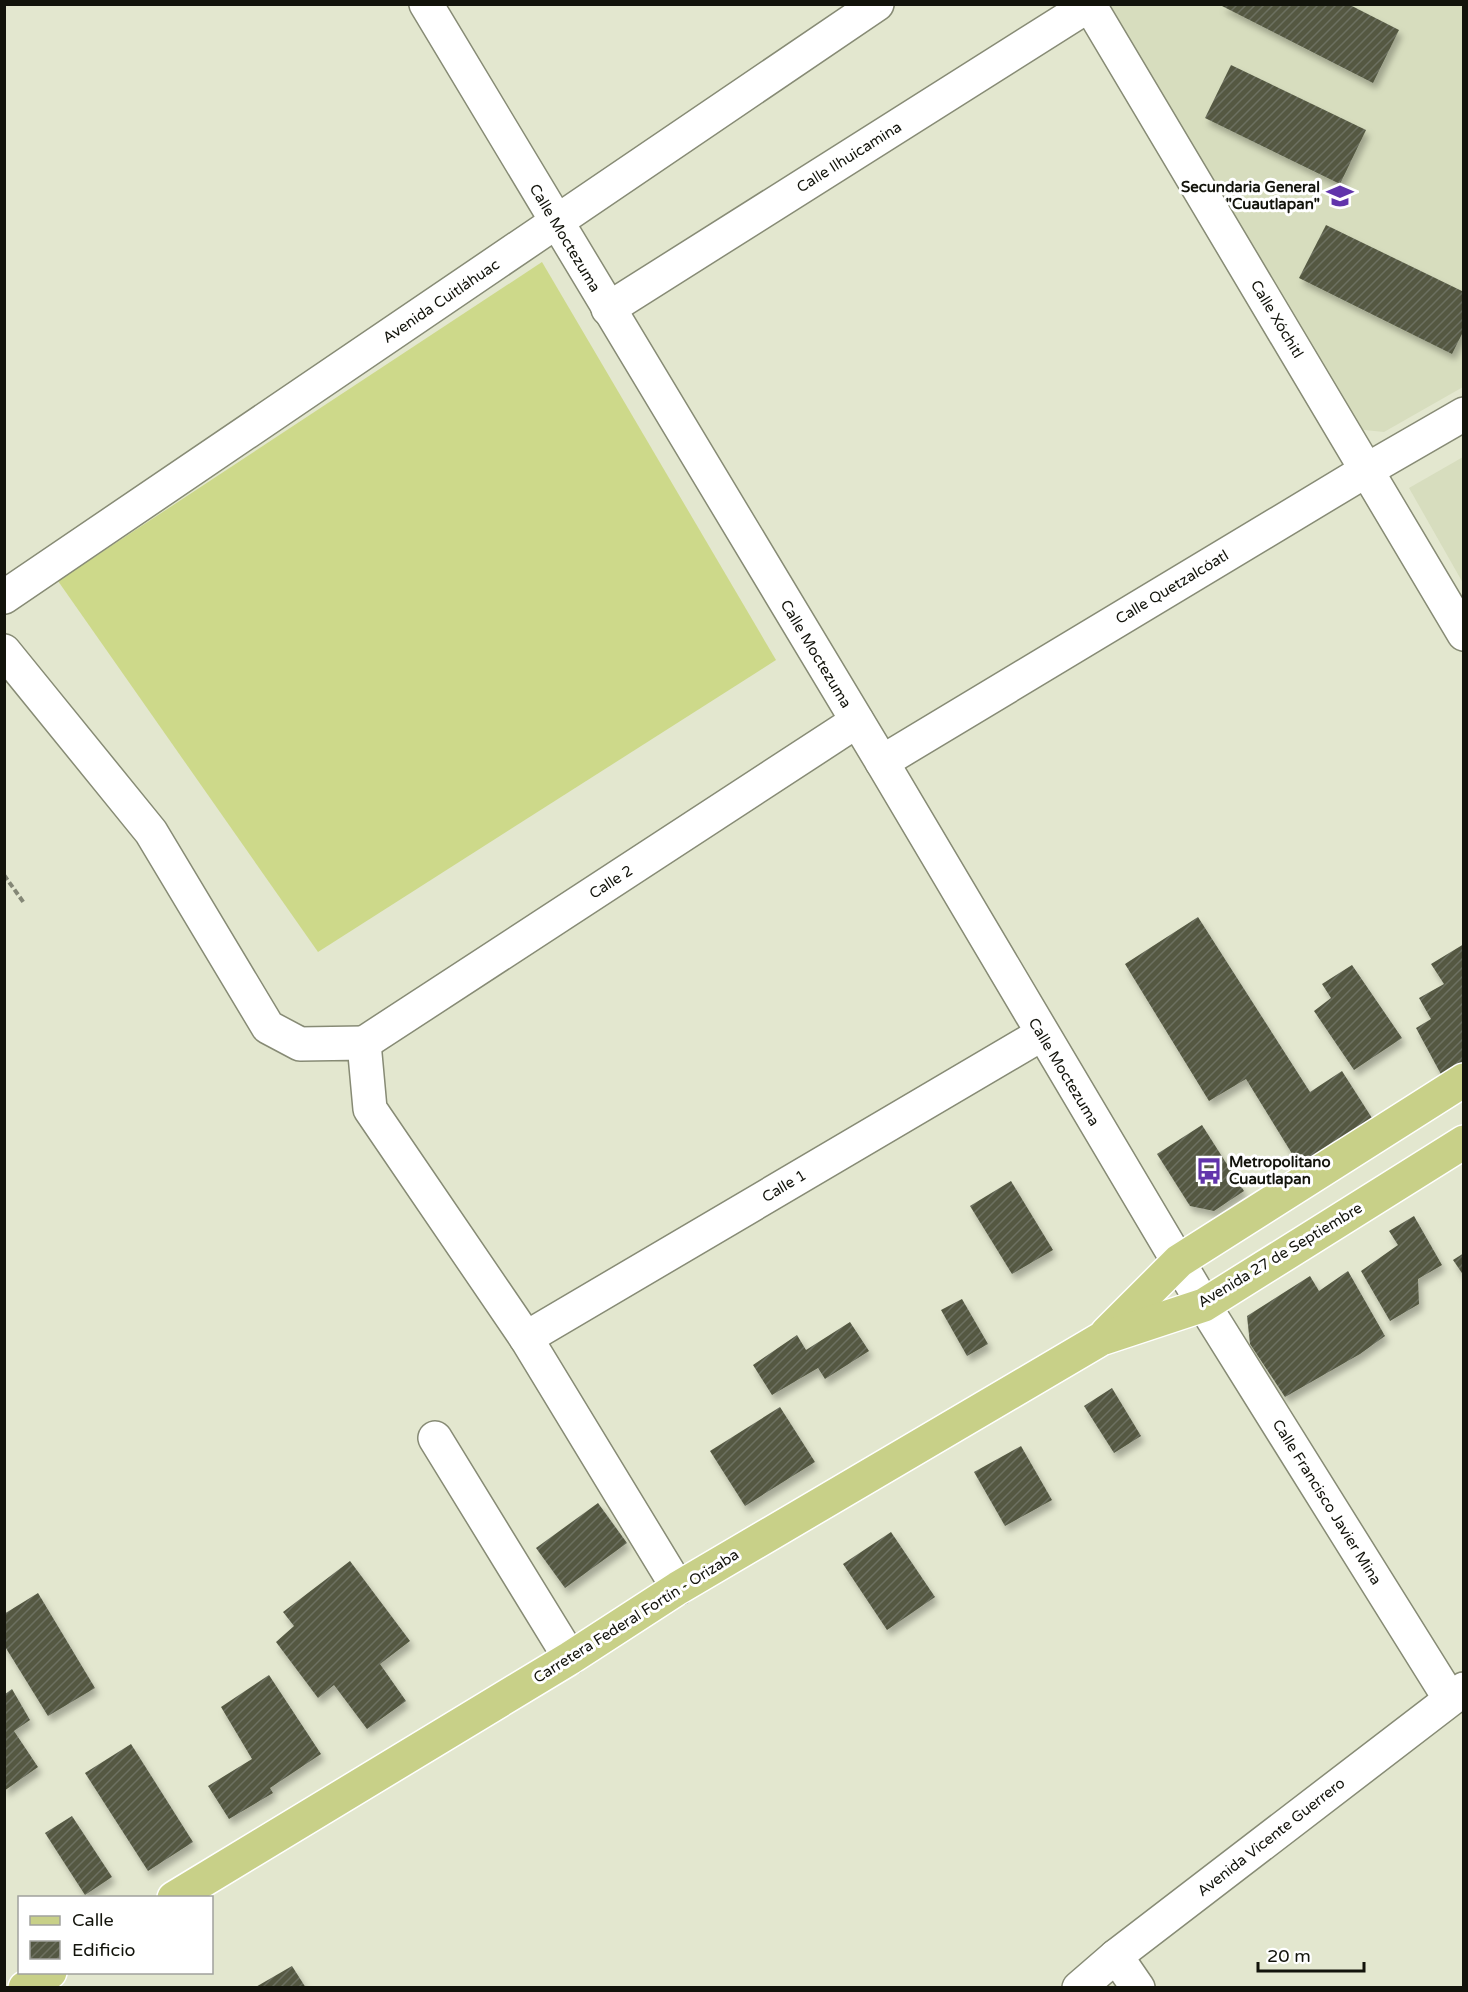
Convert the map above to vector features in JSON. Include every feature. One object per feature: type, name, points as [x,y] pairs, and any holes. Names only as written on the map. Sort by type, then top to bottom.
[{"type":"main road","points":[[1101,1339],[1179,1262],[1464,1080]]},
{"type":"main road","name":"Avenida 27 de Septiembre","points":[[1101,1339],[1204,1305],[1464,1142]]},
{"type":"main road","name":"Carretera Federal Fortín - Orizaba","points":[[177,1896],[570,1658],[678,1588],[1101,1339]]},
{"type":"main road","points":[[25,1988],[47,1974]]},
{"type":"street","name":"Calle Moctezuma","points":[[426,4],[882,762],[1204,1305]]},
{"type":"street","name":"Avenida Cuitláhuac","points":[[4,597],[877,4]]},
{"type":"street","name":"Calle Ilhuicamina","points":[[608,309],[1089,5]]},
{"type":"street","name":"Calle Xóchitl","points":[[1089,5],[1464,634]]},
{"type":"street","name":"Calle Quetzalcóatl","points":[[882,762],[1464,414]]},
{"type":"street","points":[[4,651],[152,832],[268,1027],[300,1044],[364,1043],[370,1109],[526,1338],[678,1588]]},
{"type":"street","name":"Calle 2","points":[[364,1043],[857,721]]},
{"type":"street","name":"Calle 1","points":[[526,1338],[1042,1034]]},
{"type":"street","name":"Calle Francisco Javier Mina","points":[[1204,1305],[1457,1694]]},
{"type":"street","points":[[435,1438],[570,1658]]},
{"type":"street","name":"Avenida Vicente Guerrero","points":[[1079,1988],[1116,1956],[1457,1694]]},
{"type":"street","points":[[1116,1956],[1138,1988]]},
{"type":"path","points":[[4,875],[24,903]]},
{"type":"shaded area","name":"Secundaria General \"Cuautlapan\"","points":[[1103,5],[1463,5],[1463,387],[1384,432],[1355,429]]},
{"type":"shaded area","points":[[1463,457],[1463,583],[1409,488]]},
{"type":"green space","points":[[542,262],[776,660],[318,952],[58,581]]},
{"type":"building","points":[[1223,4],[1348,4],[1399,30],[1373,83],[1222,6]]},
{"type":"building","points":[[1231,65],[1366,130],[1340,184],[1205,118]]},
{"type":"building","points":[[1326,225],[1464,292],[1464,330],[1452,354],[1299,278]]},
{"type":"building","points":[[1198,917],[1310,1092],[1342,1071],[1372,1118],[1299,1165],[1246,1079],[1209,1101],[1125,964]]},
{"type":"building","points":[[1464,944],[1464,1066],[1443,1078],[1416,1028],[1431,1019],[1419,998],[1444,984],[1431,964]]},
{"type":"building","points":[[1352,965],[1402,1038],[1354,1070],[1314,1011],[1331,998],[1322,984]]},
{"type":"building","points":[[1202,1125],[1244,1191],[1214,1211],[1190,1206],[1157,1154]]},
{"type":"building","points":[[1011,1181],[1053,1250],[1012,1274],[970,1206]]},
{"type":"building","points":[[1414,1216],[1442,1265],[1418,1279],[1419,1304],[1390,1321],[1361,1271],[1398,1245],[1389,1231]]},
{"type":"building","points":[[1464,1253],[1464,1276],[1453,1260]]},
{"type":"building","points":[[1348,1271],[1385,1336],[1360,1354],[1285,1397],[1250,1344],[1247,1316],[1310,1276],[1319,1291]]},
{"type":"building","points":[[962,1299],[988,1344],[967,1356],[941,1310]]},
{"type":"building","points":[[850,1322],[869,1351],[825,1379],[818,1368],[772,1395],[753,1365],[797,1335],[806,1350]]},
{"type":"building","points":[[1112,1388],[1141,1436],[1114,1453],[1084,1406]]},
{"type":"building","points":[[780,1407],[815,1462],[745,1506],[710,1451]]},
{"type":"building","points":[[1021,1446],[1052,1500],[1005,1526],[974,1472]]},
{"type":"building","points":[[598,1503],[627,1543],[565,1588],[536,1548]]},
{"type":"building","points":[[891,1532],[935,1597],[887,1630],[843,1564]]},
{"type":"building","points":[[350,1561],[410,1641],[380,1664],[406,1701],[367,1729],[334,1685],[318,1698],[276,1642],[294,1626],[283,1612]]},
{"type":"building","points":[[38,1593],[95,1688],[48,1716],[4,1645],[4,1614]]},
{"type":"building","points":[[269,1675],[321,1754],[270,1788],[273,1793],[229,1819],[208,1786],[252,1759],[221,1707]]},
{"type":"building","points":[[12,1689],[30,1720],[14,1731],[38,1767],[4,1791],[4,1695]]},
{"type":"building","points":[[131,1744],[193,1842],[148,1871],[85,1773]]},
{"type":"building","points":[[72,1816],[112,1877],[85,1895],[45,1833]]},
{"type":"building","points":[[292,1966],[306,1988],[254,1988]]},
{"type":"place","name":"Secundaria General \"Cuautlapan\"","points":[[1340,196]]},
{"type":"place","name":"Metropolitano Cuautlapan","points":[[1209,1171]]}]
